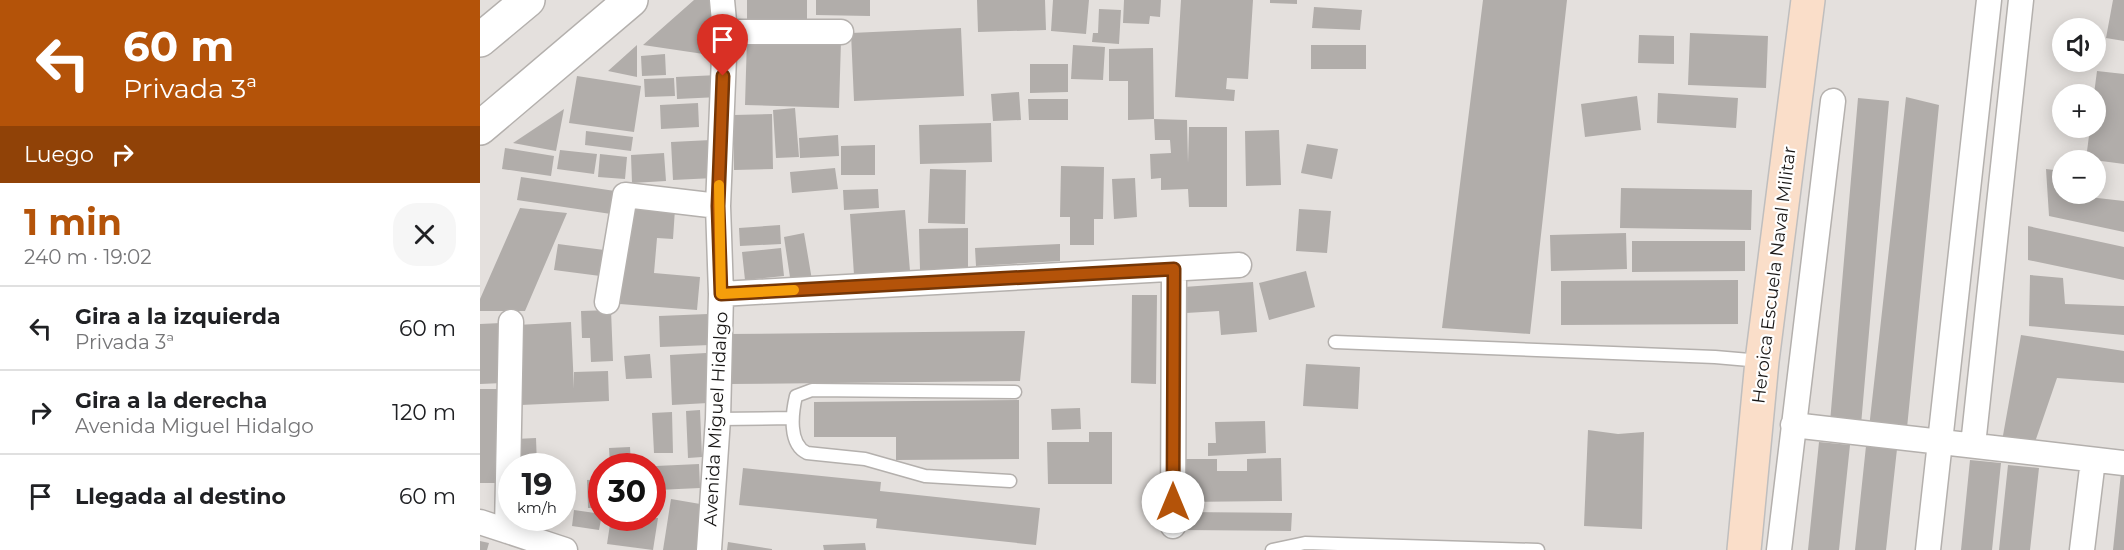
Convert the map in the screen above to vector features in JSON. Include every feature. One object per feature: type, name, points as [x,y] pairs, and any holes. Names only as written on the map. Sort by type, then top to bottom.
[{"type":"main road","points":[[480,40],[528,0]]},
{"type":"main road","points":[[480,128],[631,0]]},
{"type":"main road","name":"Heroica Escuela Naval Militar","points":[[1744,550],[1762,361],[1808,0]]},
{"type":"street","name":"Avenida Miguel Hidalgo","points":[[709,550],[718,419],[721,294],[718,206],[725,32],[722,0]]},
{"type":"street","points":[[1928,550],[1989,0]]},
{"type":"street","points":[[1973,445],[2022,0]]},
{"type":"street","points":[[725,32],[841,32]]},
{"type":"street","points":[[1779,550],[1833,101]]},
{"type":"street","points":[[607,303],[625,195],[718,206]]},
{"type":"street","points":[[721,294],[1239,265]]},
{"type":"street","points":[[1173,526],[1174,269]]},
{"type":"street","points":[[508,453],[511,322]]},
{"type":"street","points":[[1793,426],[2124,464]]},
{"type":"street","points":[[2082,550],[2093,460]]},
{"type":"street","points":[[480,522],[498,528]]},
{"type":"street","points":[[507,531],[565,550]]},
{"type":"lane","points":[[1335,342],[1715,357],[1762,361]]},
{"type":"lane","points":[[1010,481],[925,476],[865,459],[807,453],[797,443],[792,418],[796,396],[812,390],[1015,392]]},
{"type":"lane","points":[[718,419],[792,418]]},
{"type":"lane","points":[[1272,550],[1305,543],[1538,550]]},
{"type":"building","points":[[694,0],[714,0],[717,56],[643,45]]},
{"type":"building","points":[[747,0],[807,0],[807,22],[747,22]]},
{"type":"building","points":[[816,0],[870,0],[870,16],[816,15]]},
{"type":"building","points":[[977,0],[1045,0],[1046,30],[978,32]]},
{"type":"building","points":[[1053,0],[1089,0],[1086,34],[1051,31]]},
{"type":"building","points":[[1124,0],[1161,0],[1160,17],[1150,16],[1149,24],[1123,23]]},
{"type":"building","points":[[1181,0],[1253,0],[1248,79],[1227,78],[1226,89],[1235,90],[1234,101],[1175,97]]},
{"type":"building","points":[[1270,0],[1297,0],[1297,4],[1270,3]]},
{"type":"building","points":[[1483,0],[1567,0],[1530,334],[1442,328]]},
{"type":"building","points":[[2113,0],[2124,0],[2124,41],[2106,38]]},
{"type":"building","points":[[1314,7],[1362,10],[1360,30],[1312,28]]},
{"type":"building","points":[[1099,9],[1121,10],[1119,44],[1092,42],[1093,33],[1098,33]]},
{"type":"building","points":[[961,28],[964,96],[854,101],[851,33]]},
{"type":"building","points":[[1690,33],[1768,36],[1766,88],[1688,85]]},
{"type":"building","points":[[1639,35],[1674,36],[1674,64],[1638,63]]},
{"type":"building","points":[[747,38],[841,41],[839,108],[745,105]]},
{"type":"building","points":[[637,45],[637,77],[608,71]]},
{"type":"building","points":[[1073,45],[1105,47],[1103,80],[1071,79]]},
{"type":"building","points":[[1311,45],[1366,45],[1366,69],[1311,69]]},
{"type":"building","points":[[1153,48],[1154,119],[1128,120],[1128,81],[1109,81],[1109,49]]},
{"type":"building","points":[[665,54],[666,75],[642,76],[641,56]]},
{"type":"building","points":[[1030,64],[1068,64],[1068,92],[1030,93]]},
{"type":"building","points":[[2097,72],[2124,74],[2124,164],[2106,162],[2106,150],[2087,150],[2089,138],[2106,138],[2106,84],[2095,84]]},
{"type":"building","points":[[718,75],[719,97],[677,99],[676,77]]},
{"type":"building","points":[[577,76],[641,86],[634,132],[569,123]]},
{"type":"building","points":[[674,78],[675,96],[645,97],[644,79]]},
{"type":"building","points":[[1019,92],[1021,120],[993,121],[991,94]]},
{"type":"building","points":[[1658,93],[1738,98],[1736,128],[1657,123]]},
{"type":"building","points":[[1637,96],[1641,130],[1585,137],[1581,104]]},
{"type":"building","points":[[1906,97],[1939,105],[1907,428],[1869,428]]},
{"type":"building","points":[[1858,98],[1889,101],[1861,425],[1830,422]]},
{"type":"building","points":[[1028,99],[1068,99],[1068,120],[1029,120]]},
{"type":"building","points":[[698,103],[699,127],[661,129],[660,105]]},
{"type":"building","points":[[795,108],[799,157],[776,158],[773,110]]},
{"type":"building","points":[[564,109],[556,151],[513,143]]},
{"type":"building","points":[[772,114],[773,169],[734,170],[734,115]]},
{"type":"building","points":[[1154,119],[1187,120],[1188,163],[1189,127],[1227,127],[1227,207],[1189,207],[1188,189],[1161,190],[1161,178],[1151,179],[1150,154],[1171,153],[1170,140],[1155,140]]},
{"type":"building","points":[[991,123],[992,162],[920,164],[919,125]]},
{"type":"building","points":[[1279,130],[1281,185],[1246,186],[1245,131]]},
{"type":"building","points":[[586,131],[633,137],[631,151],[585,145]]},
{"type":"building","points":[[838,135],[839,156],[800,158],[799,138]]},
{"type":"building","points":[[711,140],[714,178],[673,180],[671,142]]},
{"type":"building","points":[[1307,144],[1338,149],[1332,179],[1301,173]]},
{"type":"building","points":[[875,145],[875,175],[841,175],[841,146]]},
{"type":"building","points":[[505,148],[554,156],[551,176],[502,169]]},
{"type":"building","points":[[560,150],[597,154],[594,174],[557,169]]},
{"type":"building","points":[[664,153],[666,181],[632,183],[631,155]]},
{"type":"building","points":[[600,154],[627,157],[625,179],[598,177]]},
{"type":"building","points":[[1061,166],[1104,167],[1103,219],[1094,219],[1094,245],[1070,245],[1070,217],[1060,217]]},
{"type":"building","points":[[835,168],[838,189],[792,193],[790,172]]},
{"type":"building","points":[[930,169],[966,170],[965,224],[928,223]]},
{"type":"building","points":[[2046,169],[2052,170],[2052,204],[2106,204],[2106,199],[2124,201],[2124,232],[2049,216]]},
{"type":"building","points":[[521,177],[615,191],[611,214],[517,200]]},
{"type":"building","points":[[1135,178],[1137,217],[1114,219],[1112,179]]},
{"type":"building","points":[[1621,188],[1752,190],[1751,230],[1620,228]]},
{"type":"building","points":[[878,189],[879,208],[844,210],[843,190]]},
{"type":"building","points":[[628,205],[675,209],[673,239],[657,238],[654,273],[700,277],[697,310],[620,304]]},
{"type":"building","points":[[520,208],[567,213],[525,311],[480,311],[480,299]]},
{"type":"building","points":[[1299,209],[1331,211],[1327,253],[1296,251]]},
{"type":"building","points":[[905,210],[910,271],[854,275],[850,214]]},
{"type":"building","points":[[780,225],[781,244],[740,246],[739,228]]},
{"type":"building","points":[[2028,226],[2124,247],[2124,280],[2028,260]]},
{"type":"building","points":[[968,228],[968,269],[920,270],[919,229]]},
{"type":"building","points":[[804,233],[812,280],[791,284],[784,237]]},
{"type":"building","points":[[1626,233],[1627,269],[1551,271],[1550,235]]},
{"type":"building","points":[[1632,241],[1745,241],[1745,271],[1632,272]]},
{"type":"building","points":[[558,244],[612,251],[608,277],[554,270]]},
{"type":"building","points":[[1060,244],[1060,261],[976,266],[975,248]]},
{"type":"building","points":[[781,248],[784,276],[745,280],[742,252]]},
{"type":"building","points":[[1306,271],[1315,307],[1269,320],[1259,283]]},
{"type":"building","points":[[2030,275],[2063,278],[2065,304],[2124,306],[2124,335],[2029,326]]},
{"type":"building","points":[[1738,280],[1738,324],[1561,325],[1561,281]]},
{"type":"building","points":[[1253,282],[1257,332],[1221,335],[1219,311],[1186,313],[1184,287]]},
{"type":"building","points":[[1132,295],[1157,295],[1156,384],[1131,383]]},
{"type":"building","points":[[611,310],[613,361],[591,362],[590,338],[582,338],[581,311]]},
{"type":"building","points":[[708,314],[710,345],[660,347],[659,316]]},
{"type":"building","points":[[571,322],[574,389],[574,372],[608,371],[609,401],[521,405],[517,325]]},
{"type":"building","points":[[501,323],[503,383],[480,384],[480,324]]},
{"type":"building","points":[[1025,331],[1020,381],[728,384],[727,334]]},
{"type":"building","points":[[2021,335],[2124,351],[2124,383],[2057,378],[2035,442],[2002,441]]},
{"type":"building","points":[[706,353],[708,403],[672,405],[670,355]]},
{"type":"building","points":[[650,354],[652,378],[626,379],[624,356]]},
{"type":"building","points":[[1306,364],[1360,367],[1358,409],[1303,406]]},
{"type":"building","points":[[480,389],[501,389],[502,453],[498,453],[498,483],[480,483]]},
{"type":"building","points":[[1019,400],[1019,459],[896,460],[896,437],[814,437],[814,402]]},
{"type":"building","points":[[1080,408],[1081,429],[1052,430],[1051,409]]},
{"type":"building","points":[[700,410],[702,457],[688,458],[686,411]]},
{"type":"building","points":[[672,412],[673,453],[654,453],[652,413]]},
{"type":"building","points":[[1265,421],[1266,453],[1208,456],[1208,443],[1216,443],[1215,422]]},
{"type":"building","points":[[1588,430],[1618,434],[1644,432],[1642,529],[1584,526]]},
{"type":"building","points":[[1089,432],[1112,432],[1112,484],[1048,484],[1047,442],[1089,442]]},
{"type":"building","points":[[536,438],[537,453],[516,453],[515,439]]},
{"type":"building","points":[[1819,442],[1850,445],[1839,550],[1808,550]]},
{"type":"building","points":[[1866,446],[1897,449],[1886,550],[1855,550]]},
{"type":"building","points":[[630,447],[630,453],[609,453],[609,448]]},
{"type":"building","points":[[1281,458],[1282,501],[1184,502],[1184,459],[1217,459],[1217,471],[1247,471],[1247,459]]},
{"type":"building","points":[[1970,460],[2001,463],[1992,550],[1961,550]]},
{"type":"building","points":[[699,464],[700,488],[666,490],[666,466]]},
{"type":"building","points":[[2008,465],[2039,468],[2030,550],[1999,550]]},
{"type":"building","points":[[743,468],[881,482],[880,491],[1040,508],[1036,545],[876,528],[877,519],[739,505]]},
{"type":"building","points":[[2121,473],[2124,474],[2124,550],[2113,550]]},
{"type":"building","points":[[671,499],[706,505],[699,550],[663,550]]},
{"type":"building","points":[[576,510],[588,512],[588,528],[576,527]]},
{"type":"building","points":[[1184,512],[1292,513],[1291,531],[1184,530]]},
{"type":"building","points":[[609,531],[656,531],[653,550],[607,544]]},
{"type":"building","points":[[480,541],[489,543],[487,550],[480,550]]},
{"type":"building","points":[[728,542],[772,549],[772,550],[727,550]]},
{"type":"building","points":[[865,543],[866,550],[824,550],[823,545]]},
{"type":"slow traffic","points":[[719,185],[721,294],[794,290]]},
{"type":"route","points":[[723,76],[718,206],[721,294],[1174,269],[1173,502]]}]
